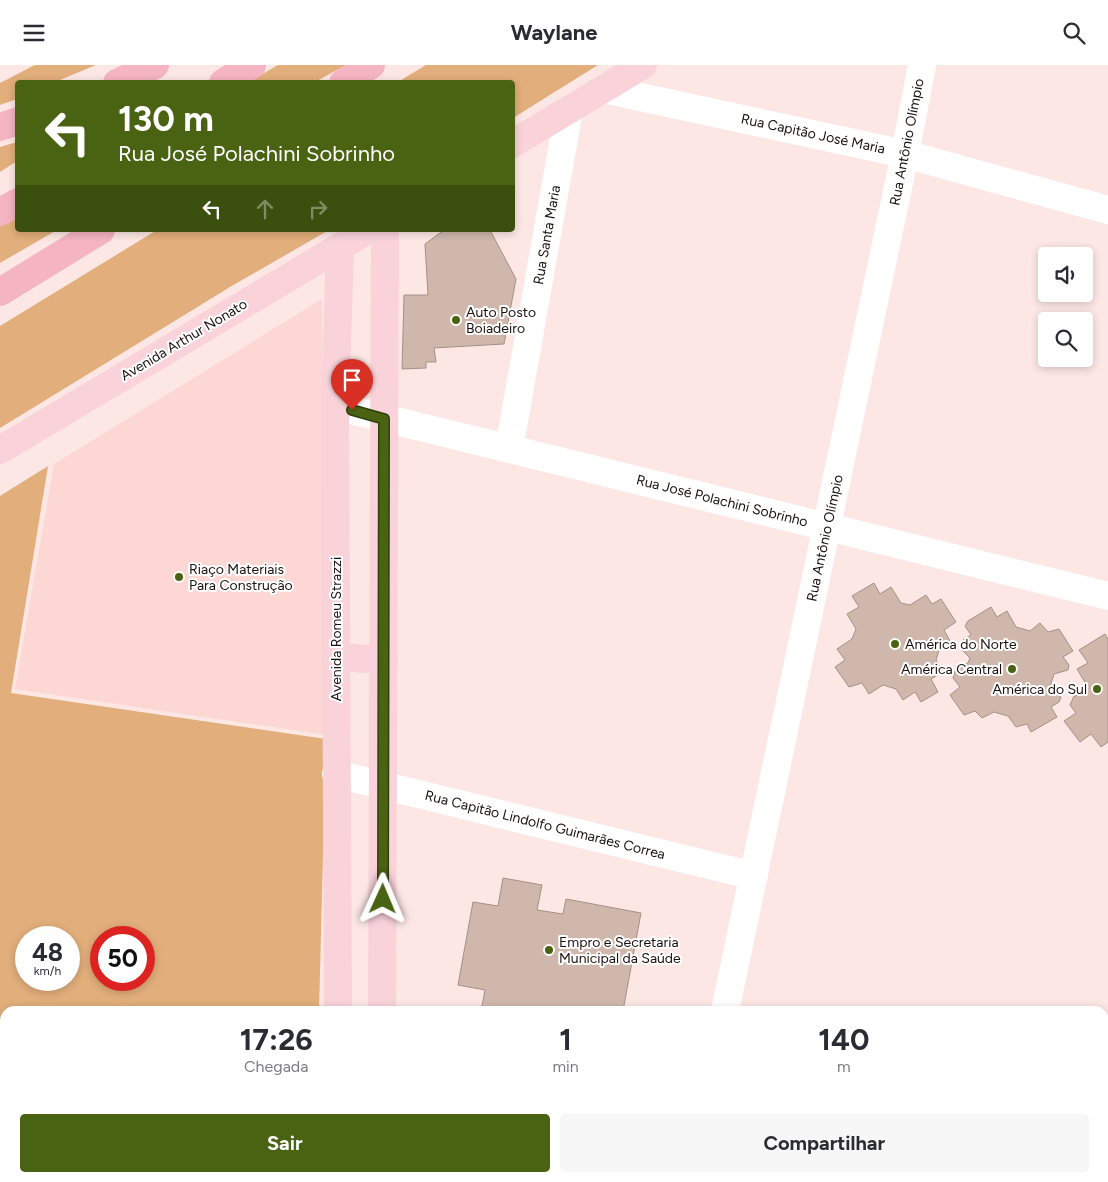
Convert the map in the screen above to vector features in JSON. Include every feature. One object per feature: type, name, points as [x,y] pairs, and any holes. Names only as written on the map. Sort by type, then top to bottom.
[{"type":"highway","points":[[123,80],[155,65]]},
{"type":"highway","points":[[228,80],[252,65]]},
{"type":"highway","points":[[348,80],[371,65]]},
{"type":"highway","points":[[0,127],[15,122]]},
{"type":"highway","points":[[0,212],[15,204]]},
{"type":"highway","points":[[0,292],[99,232]]},
{"type":"main road","points":[[515,142],[643,65]]},
{"type":"main road","name":"Avenida Arthur Nonato","points":[[0,450],[365,232]]},
{"type":"main road","points":[[382,1006],[385,232]]},
{"type":"main road","name":"Avenida Romeu Strazzi","points":[[338,1006],[335,406],[340,247]]},
{"type":"main road","points":[[336,657],[384,660]]},
{"type":"street","name":"Rua Antônio Olímpio","points":[[726,1006],[922,65]]},
{"type":"street","name":"Rua Capitão José Maria","points":[[603,89],[905,154],[1108,210]]},
{"type":"street","name":"Rua Santa Maria","points":[[509,449],[569,110]]},
{"type":"street","name":"Rua José Polachini Sobrinho","points":[[335,406],[1108,596]]},
{"type":"street","name":"Rua Capitão Lindolfo Guimarães Correa","points":[[336,774],[754,876]]},
{"type":"shaded area","points":[[35,65],[96,65],[60,80],[15,80],[15,100],[0,105],[0,83]]},
{"type":"shaded area","points":[[278,65],[346,65],[319,80],[252,80]]},
{"type":"shaded area","points":[[426,65],[598,65],[515,117],[515,80],[401,80]]},
{"type":"shaded area","points":[[15,143],[15,162],[0,172],[0,147]]},
{"type":"shaded area","points":[[15,216],[15,232],[54,232],[0,263],[0,225]]},
{"type":"shaded area","points":[[154,232],[326,232],[230,287],[0,428],[0,326]]},
{"type":"shaded area","name":"Riaço Materiais Para Construção","points":[[322,299],[326,735],[15,689],[54,464]]},
{"type":"shaded area","points":[[48,466],[11,693],[326,739],[319,1006],[0,1006],[0,496]]},
{"type":"building","name":"Auto Posto Boiadeiro","points":[[441,232],[491,232],[516,279],[504,344],[434,348],[436,362],[426,362],[426,368],[402,369],[404,295],[428,295],[425,244]]},
{"type":"building","name":"América do Norte","points":[[874,583],[880,594],[891,587],[901,603],[910,605],[926,595],[932,604],[941,599],[956,622],[944,630],[950,641],[940,647],[936,660],[943,672],[931,679],[938,692],[921,702],[915,692],[903,700],[896,689],[883,685],[869,694],[862,683],[849,687],[835,667],[845,660],[837,649],[852,639],[856,629],[847,614],[859,607],[852,596]]},
{"type":"building","name":"América Central","points":[[991,607],[997,617],[1007,611],[1016,627],[1030,631],[1040,623],[1048,632],[1059,629],[1073,651],[1063,657],[1069,665],[1068,670],[1054,674],[1050,687],[1061,697],[1059,702],[1051,707],[1057,717],[1031,732],[1027,724],[1016,727],[1008,716],[994,712],[982,718],[975,711],[964,715],[950,695],[960,687],[953,678],[956,668],[968,663],[970,658],[961,649],[963,640],[971,635],[965,626],[968,621]]},
{"type":"building","name":"América do Sul","points":[[1105,634],[1108,639],[1108,742],[1101,747],[1091,734],[1080,742],[1064,721],[1076,713],[1070,705],[1074,696],[1084,694],[1086,684],[1077,669],[1088,663],[1079,650]]},
{"type":"building","name":"Empro e Secretaria Municipal da Saúde","points":[[503,878],[542,885],[537,910],[563,914],[566,899],[641,913],[624,1006],[482,1006],[485,990],[458,985],[473,902],[498,906]]},
{"type":"place","name":"Auto Posto Boiadeiro","points":[[456,320]]},
{"type":"place","name":"Riaço Materiais Para Construção","points":[[179,577]]},
{"type":"place","name":"América do Norte","points":[[895,644]]},
{"type":"place","name":"América Central","points":[[1012,669]]},
{"type":"place","name":"América do Sul","points":[[1097,689]]},
{"type":"place","name":"Empro e Secretaria Municipal da Saúde","points":[[549,950]]},
{"type":"route","points":[[352,410],[384,419],[383,899]]}]
